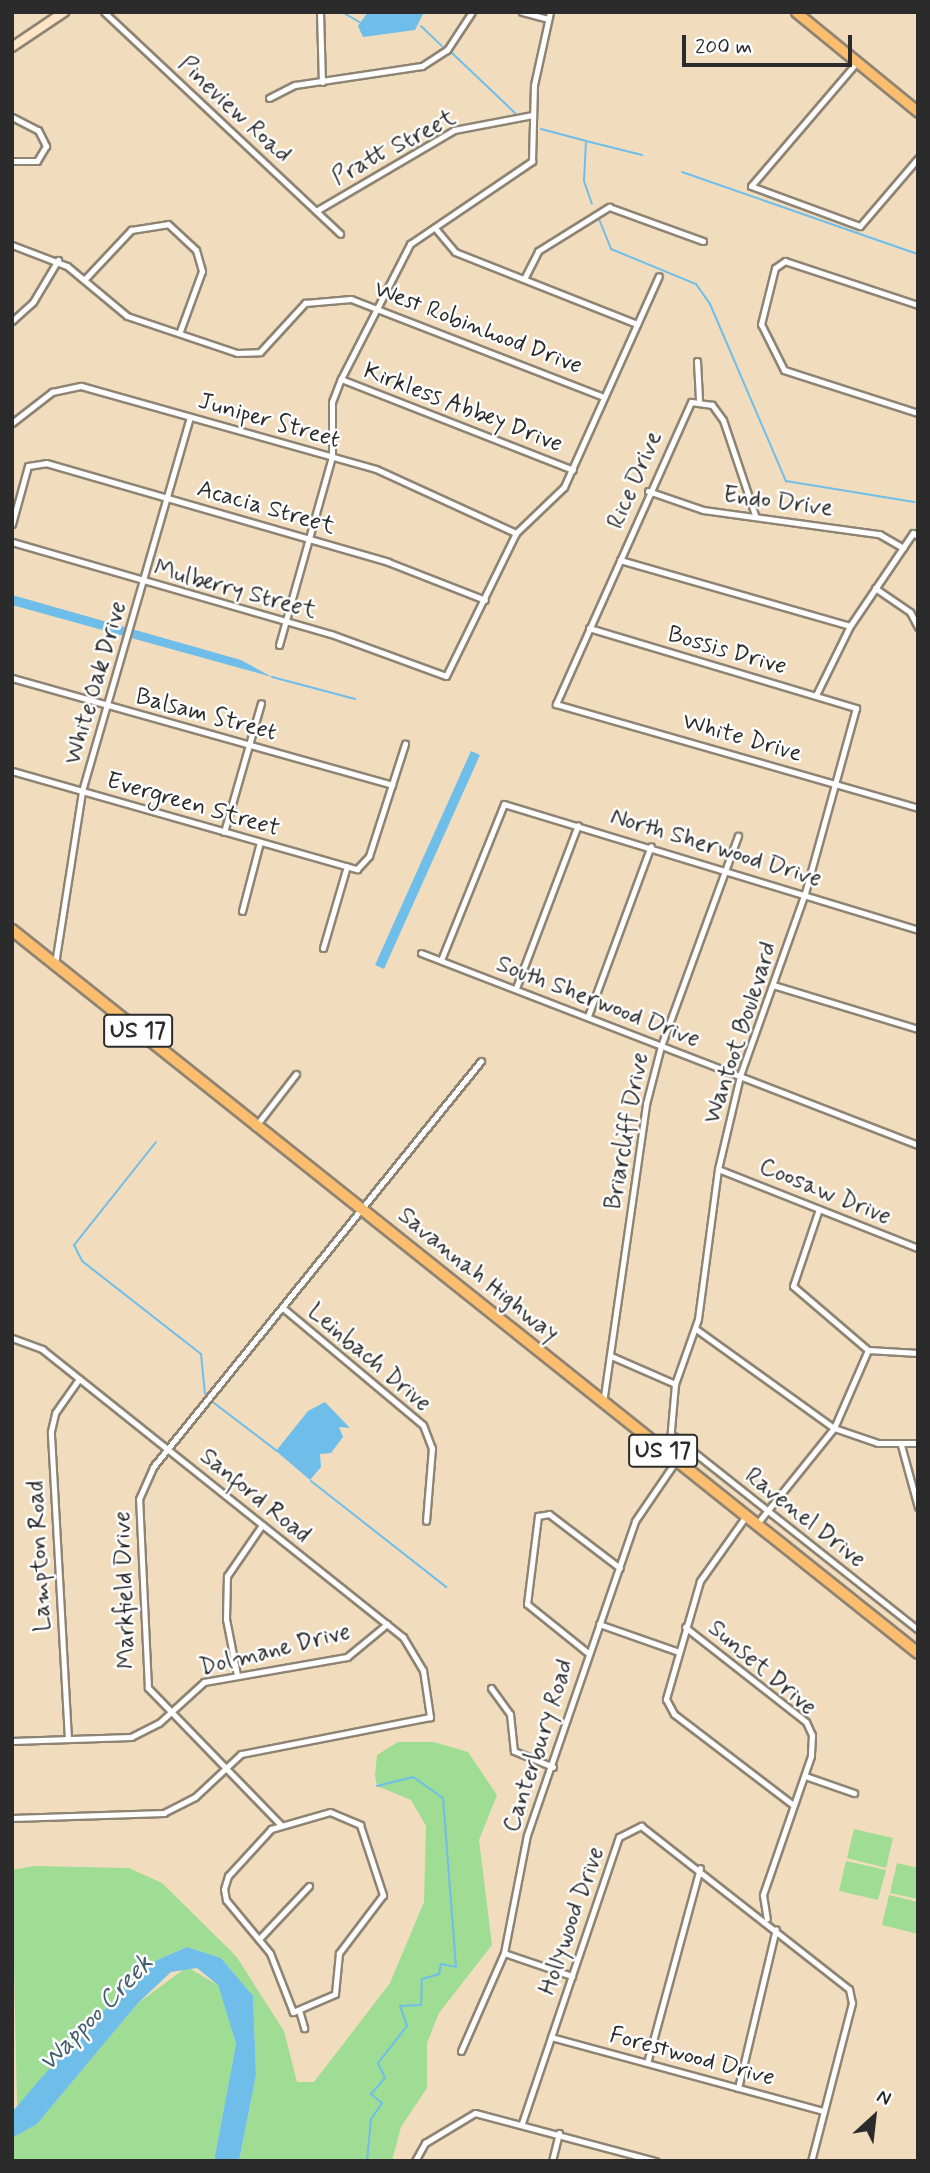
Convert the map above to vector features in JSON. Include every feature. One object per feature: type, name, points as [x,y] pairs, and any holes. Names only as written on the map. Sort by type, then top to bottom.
[{"type":"highway","name":"Savannah Highway","points":[[12,930],[918,1653]]},
{"type":"main road","points":[[12,47],[64,12]]},
{"type":"main road","points":[[796,12],[918,112]]},
{"type":"street","name":"Pineview Road","points":[[104,12],[340,234]]},
{"type":"street","points":[[320,12],[322,82]]},
{"type":"street","points":[[269,98],[322,82],[422,66],[447,50],[472,12]]},
{"type":"street","points":[[279,645],[332,456],[332,402],[376,304],[410,244],[532,161],[533,115],[549,16],[522,12]]},
{"type":"street","points":[[857,62],[751,186],[860,226],[918,158]]},
{"type":"street","name":"Pratt Street","points":[[316,211],[454,130],[533,115]]},
{"type":"street","points":[[12,117],[38,130],[46,146],[37,161],[12,161]]},
{"type":"street","points":[[524,279],[538,251],[609,207],[703,241]]},
{"type":"street","points":[[84,281],[131,230],[169,224],[196,250],[202,271],[180,331]]},
{"type":"street","points":[[435,228],[455,252],[637,324]]},
{"type":"street","name":"West Robinhood Drive","points":[[12,245],[58,260],[127,316],[253,354],[305,303],[376,304],[604,397]]},
{"type":"street","points":[[12,321],[33,302],[58,260]]},
{"type":"street","points":[[918,305],[785,261],[775,268],[761,324],[783,370],[918,413]]},
{"type":"street","points":[[485,600],[516,533],[553,500],[573,470],[659,276]]},
{"type":"street","points":[[697,361],[699,400],[723,420],[755,515]]},
{"type":"street","name":"Kirkless Abbey Drive","points":[[341,379],[573,470]]},
{"type":"street","name":"Juniper Street","points":[[12,423],[52,392],[81,386],[376,469],[516,533]]},
{"type":"street","name":"Rice Drive","points":[[556,704],[685,408],[699,400]]},
{"type":"street","name":"White Oak Drive","points":[[55,964],[82,791],[169,499],[190,417]]},
{"type":"street","name":"Acacia Street","points":[[12,524],[33,461],[310,539],[485,600]]},
{"type":"street","name":"Endo Drive","points":[[648,491],[690,508],[879,534],[903,548]]},
{"type":"street","points":[[816,695],[850,626],[903,548],[916,535]]},
{"type":"street","name":"Mulberry Street","points":[[12,542],[143,583],[287,623],[446,676],[485,600]]},
{"type":"street","points":[[620,560],[850,626]]},
{"type":"street","points":[[874,588],[909,612],[918,627]]},
{"type":"street","name":"Bossis Drive","points":[[589,628],[856,708]]},
{"type":"street","name":"Balsam Street","points":[[12,678],[392,785]]},
{"type":"street","points":[[224,832],[261,703]]},
{"type":"street","name":"White Drive","points":[[556,704],[918,808]]},
{"type":"street","name":"Wantoot Boulevard","points":[[672,1458],[675,1384],[696,1329],[718,1169],[740,1076],[805,892],[856,708]]},
{"type":"street","points":[[392,785],[405,744]]},
{"type":"street","name":"Evergreen Street","points":[[12,771],[347,866],[365,866],[392,785]]},
{"type":"street","name":"North Sherwood Drive","points":[[441,960],[504,804],[726,867],[918,930]]},
{"type":"street","points":[[516,988],[578,825]]},
{"type":"street","name":"Briarcliff Drive","points":[[603,1403],[646,1104],[661,1046],[738,836]]},
{"type":"street","points":[[242,911],[260,842]]},
{"type":"street","points":[[588,1016],[651,846]]},
{"type":"street","points":[[323,948],[347,866]]},
{"type":"street","name":"South Sherwood Drive","points":[[421,953],[918,1145]]},
{"type":"street","points":[[773,985],[918,1029]]},
{"type":"street","name":"Markfield Drive","points":[[280,1824],[171,1714],[145,1677],[136,1512],[144,1483],[167,1449],[481,1061]]},
{"type":"street","points":[[256,1126],[296,1074]]},
{"type":"street","name":"Coosaw Drive","points":[[718,1169],[918,1248]]},
{"type":"street","points":[[819,1209],[793,1286],[868,1350],[918,1353]]},
{"type":"street","name":"Leinbach Drive","points":[[283,1308],[423,1425],[432,1448],[426,1521]]},
{"type":"street","points":[[696,1329],[834,1428],[901,1445],[918,1443]]},
{"type":"street","name":"Sanford Road","points":[[12,1338],[42,1349],[387,1624],[418,1655],[430,1717],[251,1751],[225,1766]]},
{"type":"street","points":[[757,1525],[834,1428],[868,1350]]},
{"type":"street","points":[[611,1356],[675,1384]]},
{"type":"street","name":"Lampton Road","points":[[68,1739],[51,1431],[79,1379]]},
{"type":"street","name":"Ravenel Drive","points":[[671,1434],[918,1630]]},
{"type":"street","points":[[901,1445],[918,1507]]},
{"type":"street","name":"Canterbury Road","points":[[461,2051],[504,1952],[527,1835],[553,1767],[588,1653],[635,1521],[672,1458]]},
{"type":"street","points":[[588,1653],[527,1604],[538,1517],[548,1514],[620,1568]]},
{"type":"street","points":[[746,1516],[706,1567],[676,1651],[666,1699],[674,1714],[793,1805]]},
{"type":"street","points":[[237,1675],[225,1607],[227,1576],[262,1525]]},
{"type":"street","name":"Dolmane Drive","points":[[12,1741],[131,1737],[171,1714],[193,1688],[237,1675],[347,1657],[387,1624]]},
{"type":"street","points":[[599,1624],[676,1651]]},
{"type":"street","name":"Sunset Drive","points":[[685,1627],[806,1722],[813,1747],[763,1895],[769,1923]]},
{"type":"street","points":[[491,1689],[510,1714],[514,1751],[553,1767]]},
{"type":"street","points":[[12,1818],[164,1813],[195,1797],[225,1766]]},
{"type":"street","points":[[805,1776],[854,1793]]},
{"type":"street","points":[[330,1812],[352,1817],[364,1832],[383,1885],[379,1902],[340,1953],[335,1994],[293,2012],[259,1939],[226,1900],[224,1889],[228,1876],[280,1824],[330,1812]]},
{"type":"street","name":"Hollywood Drive","points":[[522,2123],[623,1832],[649,1828],[769,1923],[852,1997],[823,2111]]},
{"type":"street","points":[[647,2063],[700,1868]]},
{"type":"street","points":[[259,1939],[309,1886]]},
{"type":"street","points":[[738,2088],[776,1929]]},
{"type":"street","points":[[504,1952],[572,1976]]},
{"type":"street","points":[[299,2010],[303,2028]]},
{"type":"street","name":"Forestwood Drive","points":[[551,2037],[823,2111]]},
{"type":"street","points":[[811,2161],[823,2111]]},
{"type":"street","points":[[415,2161],[425,2143],[475,2113],[522,2123],[656,2161]]},
{"type":"street","points":[[552,2161],[559,2133]]},
{"type":"green space","points":[[398,1742],[434,1742],[468,1752],[497,1795],[479,1840],[492,1945],[439,2013],[427,2043],[427,2088],[401,2127],[392,2161],[239,2161],[256,2075],[253,1996],[221,1958],[187,1947],[157,1960],[127,1986],[17,2107],[12,1870],[34,1866],[129,1868],[162,1883],[236,1956],[284,2031],[297,2082],[314,2082],[390,1983],[424,1902],[426,1826],[411,1800],[377,1786],[375,1776],[377,1755]]},
{"type":"green space","points":[[854,1829],[893,1838],[886,1868],[847,1858]]},
{"type":"green space","points":[[846,1861],[886,1870],[878,1900],[839,1891]]},
{"type":"green space","points":[[897,1863],[918,1868],[918,1899],[890,1893]]},
{"type":"green space","points":[[889,1895],[918,1902],[918,1934],[882,1925]]},
{"type":"green space","points":[[187,1967],[218,1985],[236,2044],[214,2161],[12,2161],[12,2138],[37,2124],[138,2003]]},
{"type":"water","points":[[368,12],[423,14],[415,30],[363,37],[358,26]]},
{"type":"water","points":[[12,595],[241,660],[272,677],[12,605]]},
{"type":"water","points":[[471,751],[480,755],[384,969],[375,965]]},
{"type":"water","points":[[325,1402],[350,1428],[339,1427],[343,1437],[331,1453],[320,1454],[321,1467],[310,1480],[276,1451],[308,1411]]},
{"type":"water","points":[[187,1947],[221,1958],[253,1996],[256,2075],[239,2161],[214,2161],[236,2044],[218,1985],[197,1968],[171,1972],[138,2003],[37,2124],[12,2138],[12,2112],[42,2077],[127,1986],[157,1960]]},
{"type":"waterway","points":[[342,12],[361,23]]},
{"type":"waterway","points":[[421,26],[442,46]]},
{"type":"waterway","points":[[452,53],[515,113]]},
{"type":"waterway","points":[[541,129],[586,141],[584,181],[592,204]]},
{"type":"waterway","points":[[586,141],[642,155]]},
{"type":"waterway","points":[[682,172],[918,254]]},
{"type":"waterway","points":[[599,219],[611,249],[696,284],[710,304],[786,481],[914,502]]},
{"type":"waterway","points":[[272,677],[355,699]]},
{"type":"waterway","points":[[156,1142],[74,1245],[82,1261],[201,1354],[205,1394]]},
{"type":"waterway","points":[[214,1403],[277,1451]]},
{"type":"waterway","points":[[311,1481],[446,1587]]},
{"type":"waterway","points":[[367,2161],[371,2119],[382,2103],[371,2094],[385,2078],[378,2063],[407,2026],[400,2006],[421,2005],[422,1979],[439,1974],[441,1964],[456,1967],[443,1798],[413,1777],[377,1786]]},
{"type":"water label","name":"Wappoo Creek","points":[[97,2014]]}]
